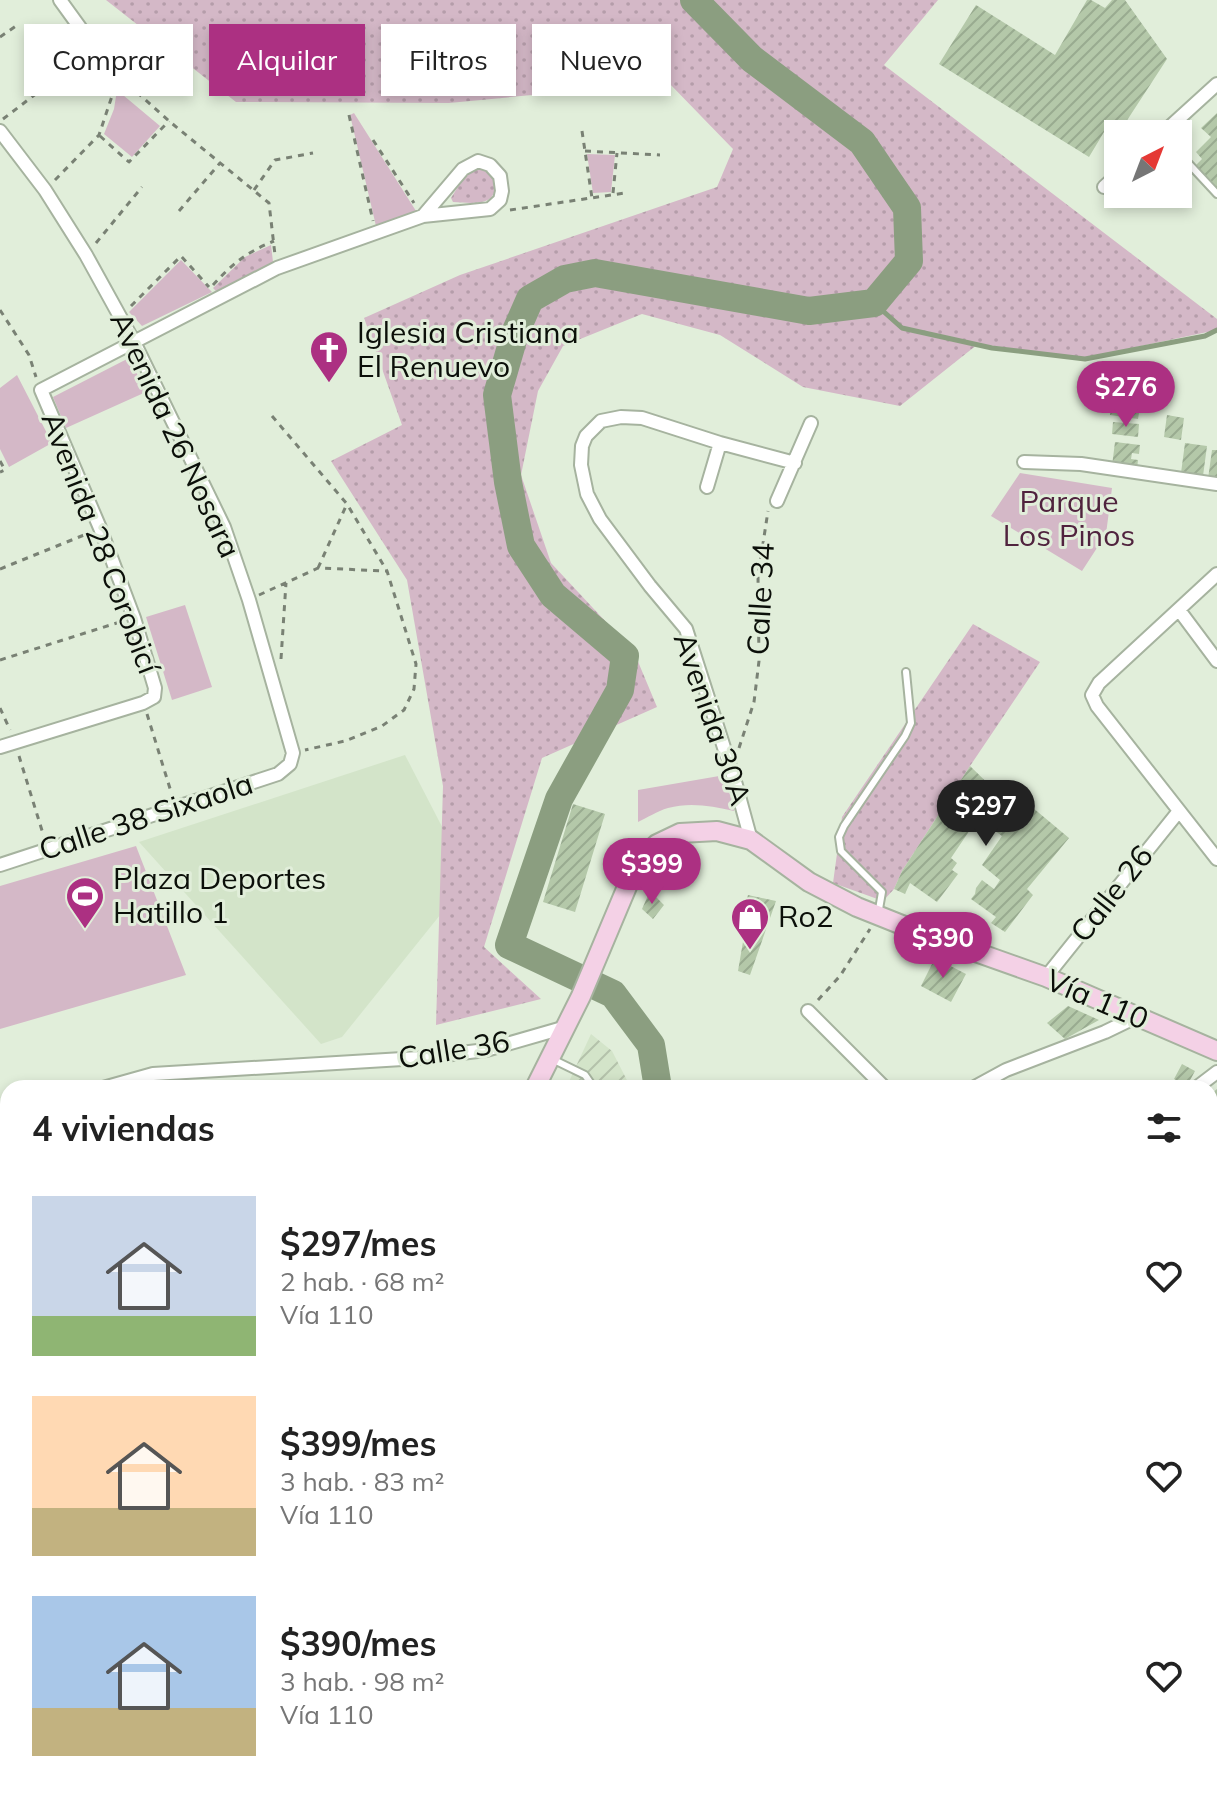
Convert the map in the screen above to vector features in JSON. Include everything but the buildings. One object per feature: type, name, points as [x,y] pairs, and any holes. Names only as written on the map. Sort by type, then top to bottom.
[{"type":"main road","name":"Vía 110","points":[[539,1080],[581,996],[637,863],[657,844],[680,833],[717,831],[751,840],[809,882],[878,916],[1046,977],[1217,1051]]},
{"type":"street","points":[[60,0],[77,24]]},
{"type":"street","points":[[1177,120],[1217,84]]},
{"type":"street","name":"Avenida 26 Nosara","points":[[1,135],[45,190],[86,255],[134,342],[224,527],[249,600],[291,758]]},
{"type":"street","points":[[41,390],[277,268],[423,216],[490,209],[500,200],[500,176],[490,165],[478,161],[463,169],[423,216]]},
{"type":"street","name":"Avenida 28 Corobicí","points":[[41,390],[100,528],[134,618],[155,688],[149,700]]},
{"type":"street","name":"Avenida 30A","points":[[720,443],[642,418],[621,417],[601,421],[586,436],[581,465],[587,494],[600,519],[686,629],[751,840]]},
{"type":"street","name":"Calle 34","points":[[777,501],[811,423]]},
{"type":"street","points":[[707,487],[720,443],[795,463]]},
{"type":"street","points":[[1024,462],[1081,464],[1217,484]]},
{"type":"street","points":[[1217,574],[1099,683],[1092,695],[1097,706],[1217,858]]},
{"type":"street","points":[[1179,610],[1217,661]]},
{"type":"street","points":[[0,747],[149,700]]},
{"type":"street","name":"Calle 38 Sixaola","points":[[0,865],[278,774],[291,758]]},
{"type":"street","name":"Calle 26","points":[[1046,977],[1179,811]]},
{"type":"street","points":[[808,1011],[877,1080]]},
{"type":"street","points":[[988,1080],[1136,1017]]},
{"type":"street","name":"Calle 36","points":[[132,1080],[153,1074],[419,1058],[486,1050],[566,1027]]},
{"type":"lane","points":[[1192,167],[1217,194]]},
{"type":"lane","points":[[878,916],[882,892],[841,851],[839,837],[911,723],[906,672]]},
{"type":"lane","points":[[550,1058],[585,1075],[588,1080]]},
{"type":"path","points":[[0,37],[16,26]]},
{"type":"path","points":[[0,121],[33,96]]},
{"type":"path","points":[[45,190],[99,135],[112,96]]},
{"type":"path","points":[[141,96],[269,203],[277,268]]},
{"type":"path","points":[[349,115],[376,232]]},
{"type":"path","points":[[99,135],[129,162],[169,121]]},
{"type":"path","points":[[582,131],[592,198]]},
{"type":"path","points":[[373,140],[423,216]]},
{"type":"path","points":[[585,151],[660,155]]},
{"type":"path","points":[[254,190],[275,160],[313,153]]},
{"type":"path","points":[[612,195],[617,153]]},
{"type":"path","points":[[179,211],[220,163]]},
{"type":"path","points":[[86,255],[142,187]]},
{"type":"path","points":[[490,209],[510,210],[625,193]]},
{"type":"path","points":[[120,317],[181,256],[210,288],[243,256],[274,241]]},
{"type":"path","points":[[0,310],[29,355],[41,390]]},
{"type":"path","points":[[272,416],[347,504],[387,571],[416,664],[414,689],[404,710],[382,726],[291,758]]},
{"type":"path","points":[[0,461],[5,470],[0,472]]},
{"type":"path","name":"Calle 34","points":[[738,752],[754,702],[759,661],[758,576],[769,504],[777,501]]},
{"type":"path","points":[[318,568],[347,504]]},
{"type":"path","points":[[0,569],[100,528]]},
{"type":"path","points":[[249,600],[318,568],[387,571]]},
{"type":"path","points":[[281,659],[286,583]]},
{"type":"path","points":[[0,660],[134,618]]},
{"type":"path","points":[[149,700],[176,809]]},
{"type":"path","points":[[0,708],[15,742],[48,849]]},
{"type":"path","points":[[808,1011],[840,976],[878,916]]},
{"type":"shaded area","points":[[405,755],[469,879],[342,1037],[321,1044],[139,842]]},
{"type":"shaded area","points":[[591,1034],[612,1051],[627,1080],[570,1080]]},
{"type":"green space","points":[[106,0],[938,0],[884,65],[1217,319],[1217,330],[1084,358],[978,344],[900,406],[803,387],[720,335],[642,314],[563,346],[538,391],[521,475],[551,563],[634,652],[657,707],[542,758],[484,947],[541,999],[436,1025],[443,786],[407,580],[331,461],[402,425],[364,318],[460,275],[717,187],[733,149],[671,85],[671,24],[532,24],[532,95],[449,103],[236,102],[228,96],[365,96],[365,24],[209,24],[209,81],[193,68],[193,24],[137,24]]},
{"type":"green space","points":[[116,96],[124,96],[160,126],[132,157],[104,134]]},
{"type":"green space","points":[[354,113],[416,211],[376,226],[350,115]]},
{"type":"green space","points":[[587,154],[615,155],[611,192],[593,193]]},
{"type":"green space","points":[[475,170],[488,170],[491,174],[495,184],[493,195],[478,203],[453,202],[451,198],[464,177]]},
{"type":"green space","points":[[271,245],[273,262],[216,291],[213,288],[245,257]]},
{"type":"green space","points":[[181,260],[212,292],[142,326],[129,312]]},
{"type":"green space","points":[[129,358],[146,392],[66,428],[53,397]]},
{"type":"green space","points":[[17,375],[52,443],[9,467],[0,449],[0,388]]},
{"type":"green space","name":"Parque Los Pinos","points":[[1020,473],[1112,488],[1106,534],[1082,571],[991,516]]},
{"type":"green space","points":[[185,605],[212,687],[172,700],[146,617]]},
{"type":"green space","points":[[973,624],[1040,662],[902,871],[894,889],[883,901],[833,883],[842,817]]},
{"type":"green space","points":[[725,775],[734,811],[684,805],[664,809],[638,822],[638,790]]},
{"type":"green space","name":"Plaza Deportes Hatillo 1","points":[[136,846],[186,975],[0,1029],[0,886]]},
{"type":"waterway","points":[[657,1080],[651,1045],[613,994],[509,945],[559,799],[620,690],[625,656],[553,595],[521,546],[508,482],[497,395],[515,333],[530,299],[565,279],[595,273],[809,311],[874,303],[909,261],[907,208],[862,142],[752,59],[694,0]]},
{"type":"waterway","points":[[874,303],[902,328],[992,348],[1085,359],[1205,336],[1217,330]]},
{"type":"place","name":"Iglesia Cristiana El Renuevo","points":[[329,384]]},
{"type":"place","name":"Plaza Deportes Hatillo 1","points":[[85,930]]},
{"type":"place","name":"Ro2","points":[[750,951]]}]
